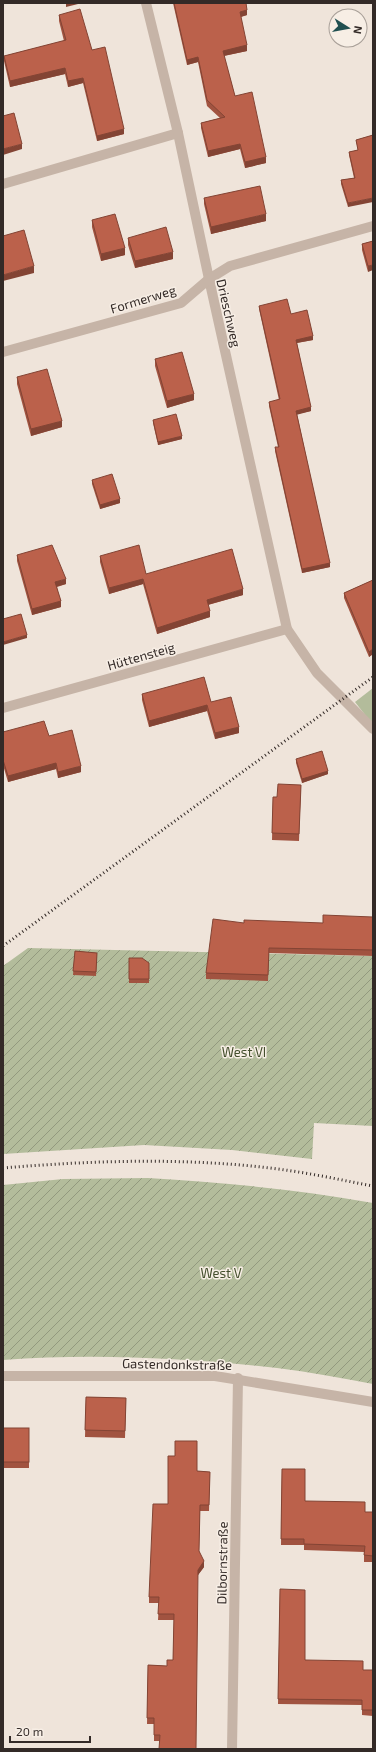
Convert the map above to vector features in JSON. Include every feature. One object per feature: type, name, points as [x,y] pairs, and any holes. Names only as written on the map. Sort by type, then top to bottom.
[{"type":"street","name":"Drieschweg","points":[[146,3],[178,133],[287,629]]},
{"type":"street","points":[[3,184],[178,133]]},
{"type":"street","name":"Formerweg","points":[[3,352],[181,303],[209,279],[230,266],[373,226]]},
{"type":"street","points":[[287,629],[317,673],[373,729]]},
{"type":"street","name":"Hüttensteig","points":[[3,708],[287,629]]},
{"type":"street","name":"Gastendonkstraße","points":[[3,1376],[186,1375],[238,1378],[373,1402]]},
{"type":"street","name":"Dilbornstraße","points":[[232,1749],[238,1378]]},
{"type":"green space","points":[[373,688],[373,725],[355,702]]},
{"type":"green space","name":"West VI","points":[[28,948],[373,956],[373,1126],[314,1123],[312,1159],[232,1150],[144,1145],[3,1154],[3,966]]},
{"type":"green space","name":"West V","points":[[148,1178],[261,1187],[373,1203],[373,1384],[277,1368],[174,1359],[71,1357],[3,1360],[3,1185],[63,1179]]},
{"type":"building","points":[[174,3],[246,3],[247,10],[240,12],[247,45],[223,51],[235,96],[252,92],[266,157],[245,162],[240,144],[208,151],[201,123],[225,117],[207,100],[198,57],[187,60]]},
{"type":"building","points":[[80,9],[92,50],[105,47],[124,129],[97,136],[83,78],[68,81],[65,68],[10,81],[4,56],[66,40],[59,15]]},
{"type":"building","points":[[14,113],[22,144],[3,149],[3,116]]},
{"type":"building","points":[[373,135],[373,198],[348,203],[341,180],[355,178],[349,152],[358,150],[356,140]]},
{"type":"building","points":[[260,186],[266,214],[211,227],[204,198]]},
{"type":"building","points":[[115,214],[125,248],[101,254],[92,220]]},
{"type":"building","points":[[166,227],[173,252],[135,261],[128,238]]},
{"type":"building","points":[[24,230],[34,266],[3,275],[3,236]]},
{"type":"building","points":[[373,241],[373,265],[368,266],[362,244]]},
{"type":"building","points":[[287,299],[291,314],[307,310],[313,336],[296,340],[311,407],[296,411],[330,563],[302,569],[275,447],[279,447],[269,402],[280,399],[259,306]]},
{"type":"building","points":[[182,352],[194,394],[167,401],[155,359]]},
{"type":"building","points":[[47,369],[62,421],[31,429],[17,377]]},
{"type":"building","points":[[176,414],[182,436],[158,442],[153,420]]},
{"type":"building","points":[[112,474],[120,499],[100,505],[92,480]]},
{"type":"building","points":[[52,545],[66,579],[55,582],[61,601],[32,609],[17,555]]},
{"type":"building","points":[[139,545],[146,574],[232,549],[243,589],[207,600],[210,611],[157,628],[143,579],[109,588],[100,556]]},
{"type":"building","points":[[373,580],[373,649],[369,652],[344,593]]},
{"type":"building","points":[[21,614],[27,635],[3,642],[3,619]]},
{"type":"building","points":[[204,677],[211,702],[231,697],[239,727],[215,733],[207,705],[149,721],[142,694]]},
{"type":"building","points":[[44,721],[49,736],[72,730],[81,766],[58,772],[56,763],[8,776],[3,760],[3,732]]},
{"type":"building","points":[[322,751],[328,771],[302,779],[296,759]]},
{"type":"building","points":[[278,784],[301,785],[299,834],[272,833],[273,797],[277,797]]},
{"type":"building","points":[[323,915],[373,917],[373,950],[269,948],[268,975],[206,973],[213,919],[244,923],[244,920],[323,923]]},
{"type":"building","points":[[75,951],[97,953],[96,972],[73,971]]},
{"type":"building","points":[[129,958],[142,958],[149,963],[149,979],[129,979]]},
{"type":"building","points":[[86,1397],[126,1398],[125,1431],[85,1430]]},
{"type":"building","points":[[3,1428],[29,1428],[29,1462],[3,1462]]},
{"type":"building","points":[[175,1441],[197,1441],[197,1471],[210,1472],[209,1505],[200,1505],[199,1551],[204,1561],[198,1570],[196,1749],[159,1749],[160,1735],[154,1735],[154,1718],[147,1718],[148,1665],[167,1666],[167,1660],[173,1660],[174,1614],[158,1614],[159,1597],[149,1597],[153,1504],[168,1504],[168,1456],[175,1456]]},
{"type":"building","points":[[282,1469],[305,1469],[305,1501],[365,1502],[365,1512],[373,1512],[373,1556],[364,1555],[365,1546],[304,1544],[304,1539],[281,1539]]},
{"type":"building","points":[[280,1589],[305,1590],[305,1660],[363,1661],[363,1670],[373,1670],[373,1710],[362,1710],[362,1700],[278,1699]]},
{"type":"railway","points":[[3,946],[373,677]]},
{"type":"railway","points":[[3,1168],[75,1163],[148,1161],[184,1162],[292,1171],[373,1186]]}]
